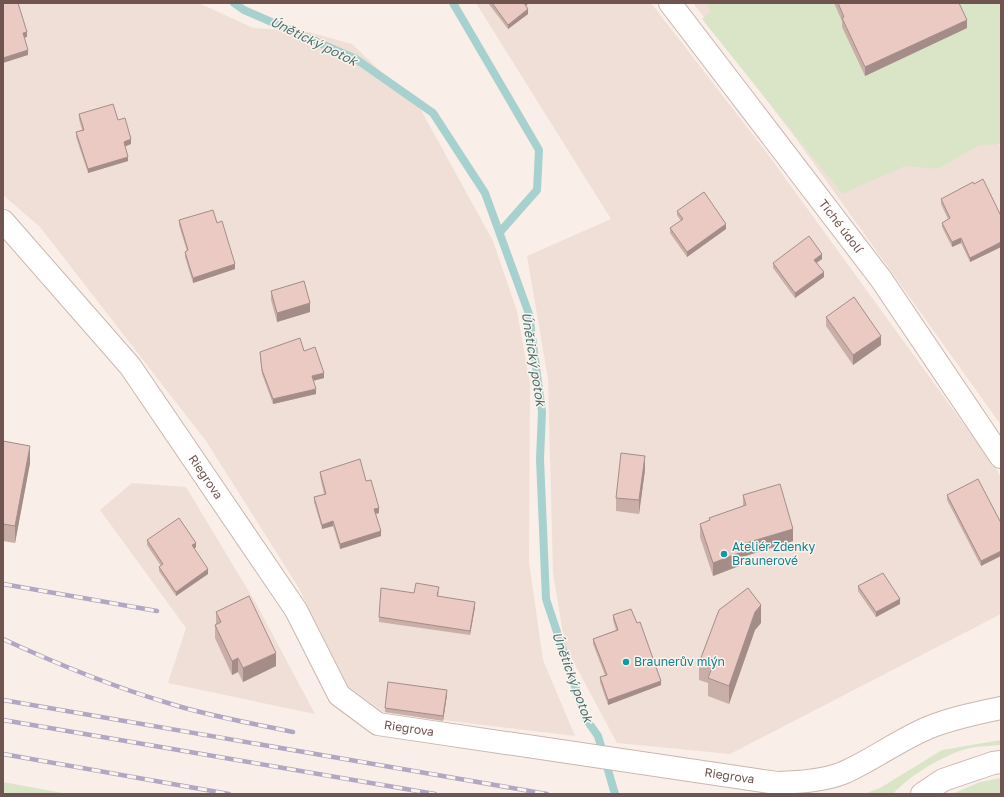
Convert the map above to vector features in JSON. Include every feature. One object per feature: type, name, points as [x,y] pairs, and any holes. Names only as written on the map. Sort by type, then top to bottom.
[{"type":"street","name":"Tiché údolí","points":[[670,3],[881,279],[1001,457]]},
{"type":"street","name":"Riegrova","points":[[4,223],[130,366],[296,610],[340,695],[378,724],[762,782],[806,781],[843,772],[930,727],[961,717],[1001,708]]},
{"type":"street","points":[[922,794],[943,780],[993,763],[1001,762]]},
{"type":"shaded area","points":[[3,3],[199,3],[253,28],[309,32],[352,44],[421,110],[493,241],[517,311],[530,384],[529,562],[543,660],[575,736],[385,713],[348,686],[297,585],[206,441],[40,227],[3,195]]},
{"type":"shaded area","points":[[476,3],[651,3],[764,149],[997,470],[1001,478],[1001,614],[730,754],[617,743],[565,646],[553,573],[548,379],[527,256],[611,219]]},
{"type":"shaded area","points":[[693,3],[968,3],[983,102],[1001,149],[1001,425],[797,140]]},
{"type":"shaded area","points":[[132,483],[186,487],[257,605],[315,714],[168,683],[186,628],[100,510]]},
{"type":"green space","points":[[705,3],[1001,3],[1001,144],[979,145],[938,169],[905,166],[842,194],[702,19],[711,11]]},
{"type":"green space","points":[[1001,740],[1001,745],[970,748],[939,760],[908,780],[893,794],[864,794],[880,788],[942,750]]},
{"type":"green space","points":[[1001,778],[1001,794],[952,794],[980,782]]},
{"type":"green space","points":[[3,782],[68,794],[3,794]]},
{"type":"building","points":[[3,3],[18,3],[27,32],[23,33],[28,50],[3,58]]},
{"type":"building","points":[[492,3],[524,3],[528,9],[508,25]]},
{"type":"building","points":[[838,3],[959,3],[967,20],[865,67],[842,18],[844,17]]},
{"type":"building","points":[[113,104],[118,120],[125,118],[131,139],[124,142],[128,157],[88,169],[76,132],[84,130],[79,114]]},
{"type":"building","points":[[983,179],[1001,216],[1001,242],[970,258],[961,238],[952,242],[942,223],[950,218],[941,199],[973,182],[974,184]]},
{"type":"building","points":[[704,192],[726,224],[687,252],[670,228],[683,219],[677,211]]},
{"type":"building","points":[[213,210],[217,223],[222,221],[235,264],[193,278],[185,252],[188,250],[179,220]]},
{"type":"building","points":[[809,236],[822,254],[814,260],[824,272],[795,293],[773,263]]},
{"type":"building","points":[[304,281],[310,303],[277,313],[271,291]]},
{"type":"building","points":[[854,297],[881,336],[853,355],[826,317]]},
{"type":"building","points":[[300,338],[304,351],[315,347],[324,373],[312,376],[316,389],[273,399],[262,370],[260,352]]},
{"type":"building","points":[[3,441],[30,446],[15,526],[3,524]]},
{"type":"building","points":[[621,453],[645,456],[639,500],[616,498]]},
{"type":"building","points":[[360,459],[366,481],[371,480],[379,508],[374,509],[381,531],[340,544],[333,521],[322,525],[314,497],[326,494],[320,472]]},
{"type":"building","points":[[978,479],[1001,523],[1001,551],[981,561],[947,495]]},
{"type":"building","points":[[780,484],[793,529],[736,546],[739,553],[713,563],[700,524],[710,520],[709,518],[746,505],[743,495]]},
{"type":"building","points":[[179,518],[196,543],[192,545],[208,569],[176,592],[159,567],[163,564],[147,540]]},
{"type":"building","points":[[883,573],[900,599],[876,612],[858,586]]},
{"type":"building","points":[[416,583],[439,587],[437,596],[475,602],[470,631],[379,617],[381,588],[414,593]]},
{"type":"building","points":[[748,588],[761,605],[755,612],[729,686],[708,678],[712,668],[699,663],[719,610]]},
{"type":"building","points":[[249,596],[276,653],[243,668],[238,658],[232,661],[215,625],[221,622],[216,612]]},
{"type":"building","name":"Braunerův mlýn","points":[[631,609],[637,623],[640,622],[661,681],[608,700],[600,677],[607,675],[593,639],[618,630],[613,615]]},
{"type":"building","points":[[388,682],[447,690],[443,716],[385,708]]},
{"type":"waterway","name":"Únětický potok","points":[[234,3],[244,10],[356,59],[433,113],[485,193],[529,314],[542,412],[540,459],[546,599],[586,719],[598,736],[615,794]]},
{"type":"waterway","points":[[453,3],[539,150],[537,190],[500,232]]},
{"type":"railway","points":[[3,584],[157,611]]},
{"type":"railway","points":[[3,639],[84,674],[183,708],[293,732]]},
{"type":"railway","points":[[3,700],[547,794]]},
{"type":"railway","points":[[3,720],[435,794]]},
{"type":"railway","points":[[3,754],[229,794]]},
{"type":"place","name":"Ateliér Zdenky Braunerové","points":[[724,554]]},
{"type":"place","name":"Braunerův mlýn","points":[[626,662]]}]
